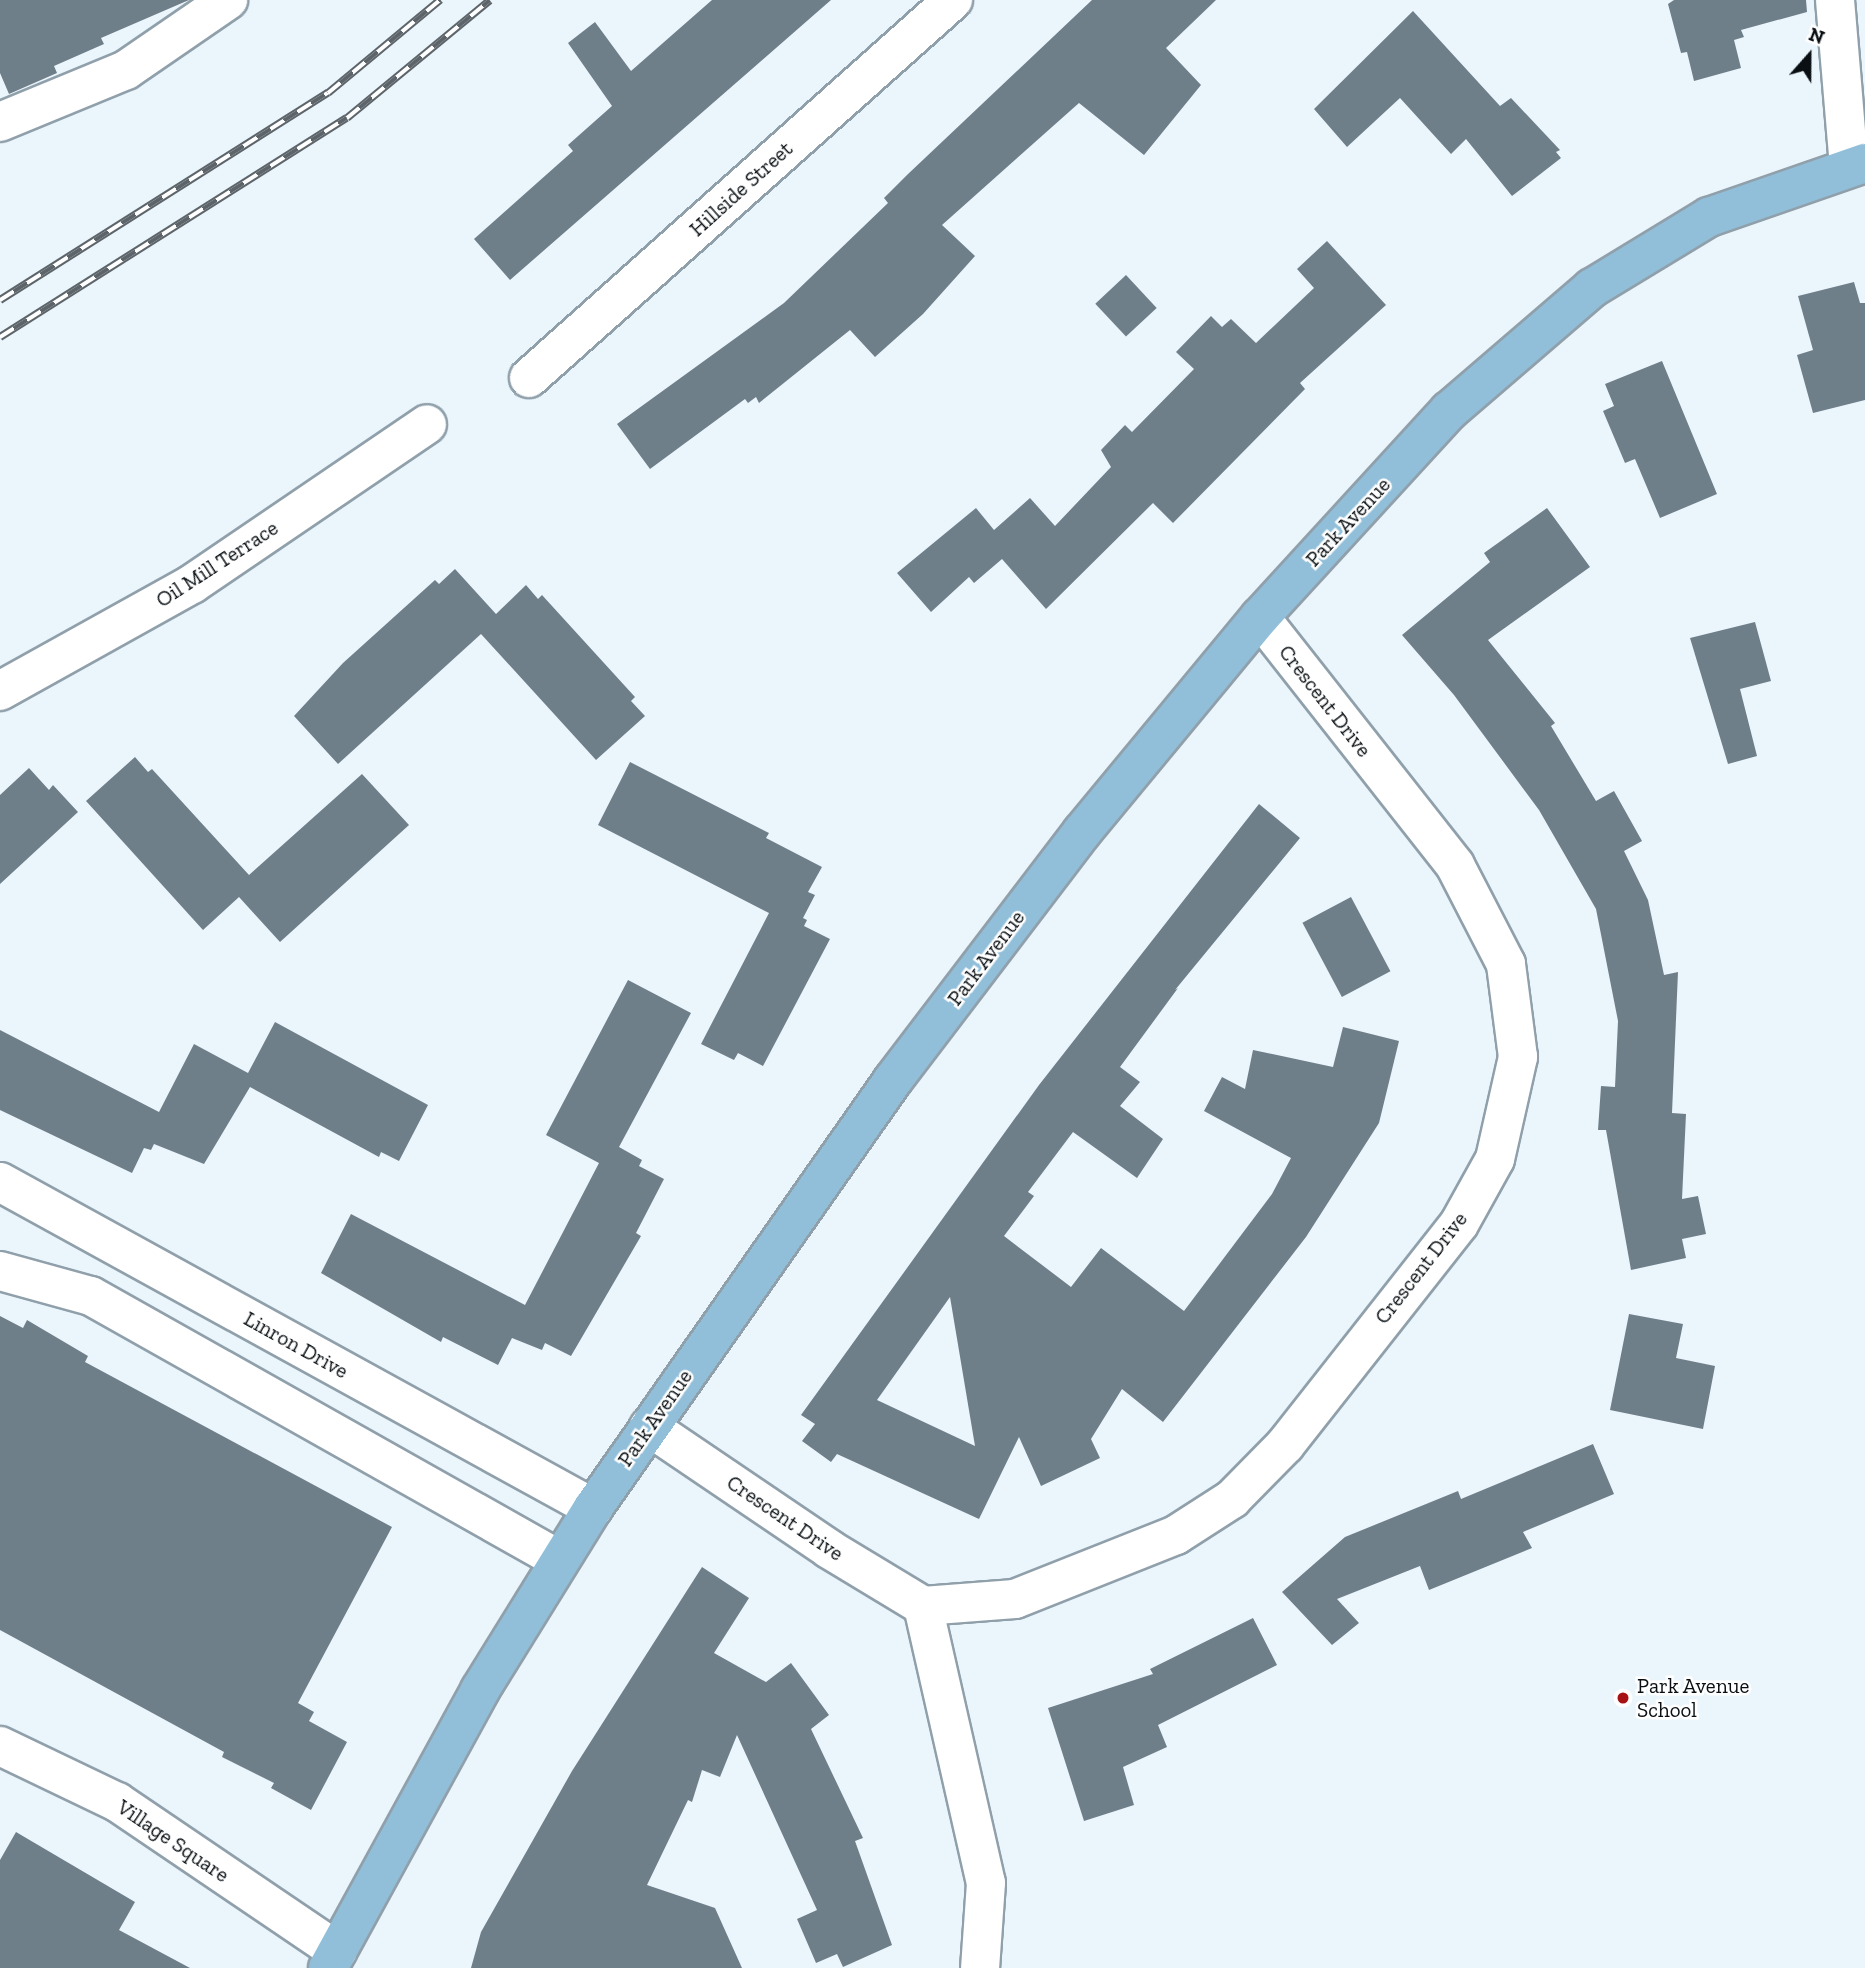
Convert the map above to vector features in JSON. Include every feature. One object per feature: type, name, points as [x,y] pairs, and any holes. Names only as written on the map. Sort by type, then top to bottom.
[{"type":"main road","name":"Park Avenue","points":[[333,1960],[480,1690],[593,1507],[893,1080],[1082,832],[1260,617],[1449,411],[1592,288],[1709,218],[1857,165]]},
{"type":"street","points":[[0,122],[126,71],[228,0]]},
{"type":"street","name":"Hillside Street","points":[[529,377],[953,0]]},
{"type":"street","points":[[1835,0],[1857,165]]},
{"type":"street","name":"Oil Mill Terrace","points":[[0,691],[192,584],[427,424]]},
{"type":"street","name":"Crescent Drive","points":[[649,1427],[828,1549],[923,1606],[1015,1600],[1177,1535],[1232,1499],[1284,1445],[1459,1224],[1494,1159],[1518,1057],[1506,964],[1455,865],[1260,617]]},
{"type":"street","name":"Linron Drive","points":[[0,1182],[593,1507]]},
{"type":"street","points":[[0,1271],[91,1296],[560,1560]]},
{"type":"street","points":[[923,1606],[986,1883],[980,1968]]},
{"type":"street","name":"Village Square","points":[[0,1746],[117,1802],[333,1960]]},
{"type":"building","points":[[0,0],[189,0],[101,38],[104,44],[54,66],[57,73],[9,94],[0,73]]},
{"type":"building","points":[[712,0],[831,0],[510,280],[474,239],[573,151],[568,145],[612,106],[568,43],[595,22],[631,71]]},
{"type":"building","points":[[1092,0],[1216,0],[1166,48],[1201,85],[1144,155],[1079,103],[942,225],[975,256],[923,314],[875,357],[850,330],[759,403],[756,397],[748,403],[745,399],[650,469],[617,424],[784,303],[888,203],[884,198],[907,175]]},
{"type":"building","points":[[1674,0],[1806,0],[1807,12],[1741,30],[1744,37],[1734,40],[1741,68],[1694,81],[1687,52],[1681,53],[1668,4]]},
{"type":"building","points":[[1413,11],[1500,106],[1511,98],[1560,150],[1556,152],[1561,158],[1512,196],[1466,139],[1451,154],[1400,98],[1347,147],[1314,109]]},
{"type":"building","points":[[1327,241],[1386,305],[1300,383],[1305,389],[1173,523],[1153,503],[1046,609],[1002,559],[974,583],[969,577],[931,612],[897,573],[976,508],[994,530],[1030,498],[1055,526],[1111,467],[1101,450],[1125,425],[1132,432],[1194,369],[1176,352],[1211,316],[1222,327],[1231,319],[1256,343],[1314,288],[1297,269]]},
{"type":"building","points":[[1126,275],[1157,308],[1126,337],[1095,304]]},
{"type":"building","points":[[1854,282],[1860,303],[1865,303],[1865,400],[1813,413],[1797,355],[1813,350],[1798,296]]},
{"type":"building","points":[[1662,361],[1717,494],[1660,518],[1635,459],[1625,463],[1603,411],[1614,406],[1605,384]]},
{"type":"building","points":[[1547,508],[1590,567],[1488,640],[1555,723],[1551,726],[1596,801],[1614,791],[1642,841],[1624,851],[1648,900],[1664,975],[1678,972],[1672,1113],[1686,1114],[1682,1199],[1698,1196],[1706,1234],[1682,1239],[1686,1258],[1631,1270],[1606,1130],[1598,1130],[1601,1086],[1615,1087],[1618,1021],[1596,909],[1539,810],[1454,695],[1402,635],[1490,562],[1484,553]]},
{"type":"building","points":[[455,569],[496,614],[526,585],[538,599],[542,595],[635,697],[631,701],[645,716],[596,760],[481,634],[338,764],[294,716],[343,663],[435,580],[439,584]]},
{"type":"building","points":[[1755,622],[1771,681],[1740,689],[1757,756],[1728,764],[1690,638]]},
{"type":"building","points":[[135,757],[148,772],[152,769],[249,875],[362,774],[409,825],[280,942],[239,897],[203,930],[86,801]]},
{"type":"building","points":[[630,762],[769,833],[766,838],[822,867],[808,892],[815,895],[803,918],[807,920],[804,926],[830,939],[763,1066],[738,1053],[734,1060],[701,1044],[769,913],[598,825]]},
{"type":"building","points":[[29,768],[49,790],[53,785],[78,812],[0,884],[0,795]]},
{"type":"building","points":[[1259,804],[1300,838],[1175,990],[1178,988],[1120,1067],[1140,1082],[1120,1106],[1163,1139],[1137,1178],[1073,1132],[1028,1192],[1034,1196],[1004,1236],[1071,1287],[1101,1248],[1184,1311],[1272,1194],[1291,1158],[1204,1111],[1222,1077],[1245,1089],[1253,1050],[1333,1067],[1343,1027],[1399,1041],[1379,1123],[1306,1237],[1163,1422],[1122,1389],[1091,1439],[1100,1458],[1041,1486],[1019,1437],[979,1519],[837,1454],[831,1462],[802,1441],[815,1424],[801,1415],[1039,1085]],"holes":[[[950,1297],[975,1446],[877,1400]]]},
{"type":"building","points":[[1351,897],[1390,971],[1342,997],[1302,923]]},
{"type":"building","points":[[628,980],[691,1013],[619,1147],[642,1160],[639,1166],[664,1179],[636,1233],[641,1236],[571,1356],[545,1343],[542,1350],[512,1338],[498,1365],[443,1337],[441,1342],[321,1273],[351,1214],[525,1305],[599,1163],[546,1135]]},
{"type":"building","points":[[275,1022],[428,1105],[399,1161],[381,1152],[379,1157],[250,1087],[204,1164],[154,1144],[151,1150],[144,1148],[132,1173],[0,1110],[0,1030],[159,1112],[194,1044],[248,1073]]},
{"type":"building","points":[[1629,1314],[1683,1324],[1676,1358],[1715,1366],[1703,1429],[1610,1410]]},
{"type":"building","points":[[0,1316],[23,1328],[27,1320],[88,1356],[85,1362],[392,1527],[298,1703],[314,1712],[309,1721],[347,1742],[311,1810],[271,1788],[274,1783],[222,1757],[224,1752],[0,1630]]},
{"type":"building","points":[[1593,1444],[1614,1494],[1523,1532],[1532,1548],[1429,1590],[1420,1566],[1337,1599],[1359,1623],[1332,1645],[1282,1592],[1345,1537],[1458,1491],[1461,1499]]},
{"type":"building","points":[[702,1567],[749,1598],[714,1653],[766,1682],[791,1663],[829,1715],[811,1729],[863,1838],[855,1841],[892,1945],[843,1967],[837,1954],[816,1963],[797,1919],[817,1910],[737,1735],[720,1777],[702,1770],[692,1802],[688,1800],[647,1885],[715,1908],[742,1968],[471,1968],[481,1932],[572,1771]]},
{"type":"building","points":[[1253,1618],[1277,1665],[1158,1725],[1167,1747],[1123,1767],[1134,1805],[1084,1821],[1048,1708],[1153,1674],[1150,1669]]},
{"type":"building","points":[[16,1832],[135,1902],[119,1930],[190,1968],[0,1968],[0,1860]]},
{"type":"railway","points":[[0,300],[328,93],[440,0]]},
{"type":"railway","points":[[0,337],[347,118],[490,0]]},
{"type":"place","name":"Park Avenue School","points":[[1623,1698]]}]
